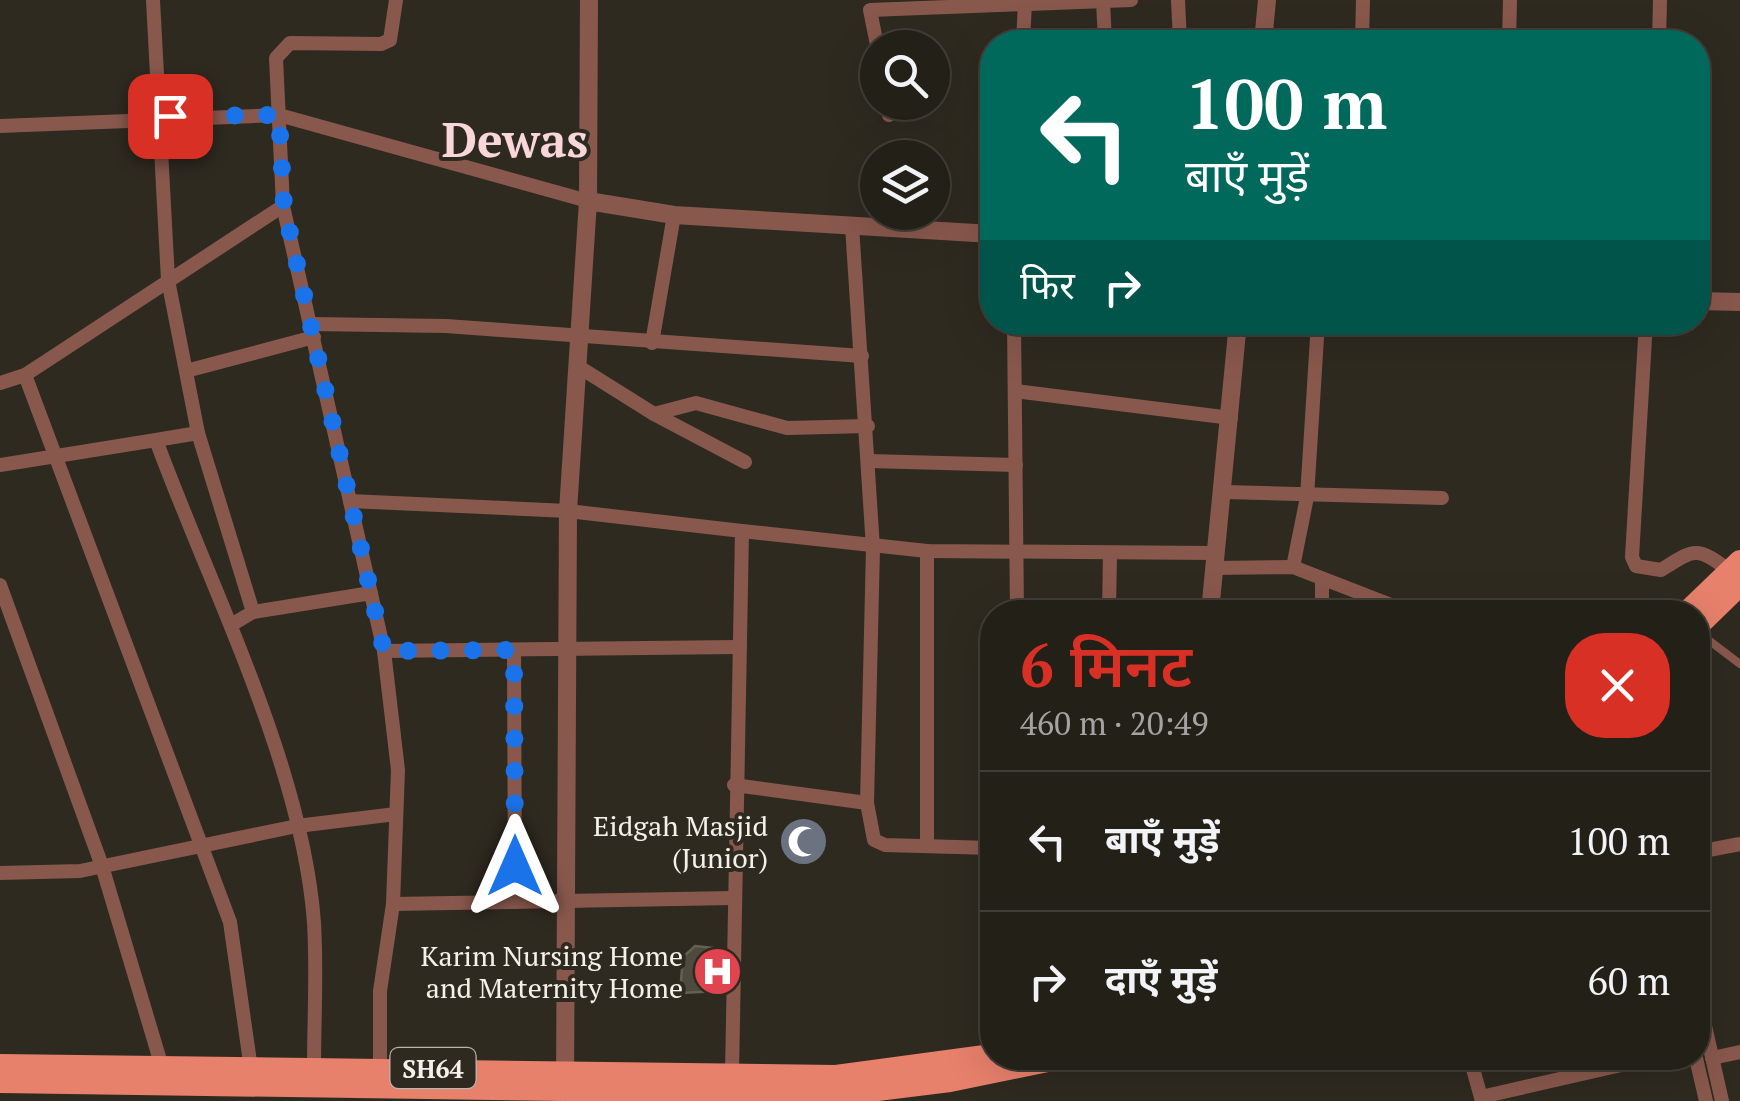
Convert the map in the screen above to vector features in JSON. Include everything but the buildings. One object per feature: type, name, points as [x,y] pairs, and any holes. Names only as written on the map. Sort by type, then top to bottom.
[{"type":"main road","points":[[1702,600],[1737,572]]},
{"type":"main road","points":[[1710,612],[1737,572]]},
{"type":"main road","points":[[858,1090],[980,1058]]},
{"type":"main road","name":"SH64","points":[[0,1065],[111,1076],[190,1094],[372,1085],[858,1090]]},
{"type":"main road","name":"SH64","points":[[0,1082],[111,1076],[162,1067],[314,1067],[372,1085]]},
{"type":"main road","points":[[858,1090],[986,1070]]},
{"type":"main road","name":"SH64","points":[[565,1086],[732,1074],[858,1090]]},
{"type":"street","points":[[153,0],[168,280],[198,433],[253,612]]},
{"type":"street","points":[[372,1085],[393,904],[398,770],[384,651],[284,206],[276,58],[290,43],[381,44],[390,40],[396,24],[396,0]]},
{"type":"street","points":[[565,1086],[568,511],[588,201],[590,0]]},
{"type":"street","points":[[872,30],[865,5],[1131,0]]},
{"type":"street","points":[[1178,0],[1179,30]]},
{"type":"street","points":[[1264,30],[1267,0]]},
{"type":"street","points":[[1363,30],[1364,0]]},
{"type":"street","points":[[1509,30],[1510,0]]},
{"type":"street","points":[[1659,30],[1660,0]]},
{"type":"street","points":[[1103,1],[1104,30]]},
{"type":"street","points":[[1023,30],[1025,2]]},
{"type":"street","points":[[0,126],[279,115],[588,201],[674,215],[980,233]]},
{"type":"street","points":[[0,383],[25,376],[284,206]]},
{"type":"street","points":[[652,344],[674,215]]},
{"type":"street","points":[[852,226],[873,548],[867,804],[874,840],[980,848]]},
{"type":"street","points":[[1710,301],[1740,302]]},
{"type":"street","points":[[186,371],[312,330],[446,326],[652,344],[862,356]]},
{"type":"street","points":[[1014,335],[1018,600]]},
{"type":"street","points":[[1211,600],[1225,492],[1237,335]]},
{"type":"street","points":[[1293,567],[1307,497],[1317,335]]},
{"type":"street","points":[[1645,335],[1632,557],[1636,566],[1661,570],[1690,551],[1699,551],[1737,572]]},
{"type":"street","points":[[579,367],[654,414],[745,462]]},
{"type":"street","points":[[25,376],[230,922],[251,1068]]},
{"type":"street","points":[[1015,391],[1231,418]]},
{"type":"street","points":[[654,414],[696,402],[787,428],[868,426]]},
{"type":"street","points":[[0,465],[198,433]]},
{"type":"street","points":[[156,440],[231,624],[297,826],[314,922],[314,1067]]},
{"type":"street","points":[[869,462],[1016,465]]},
{"type":"street","points":[[1225,492],[1442,498]]},
{"type":"street","points":[[350,502],[568,511],[873,548],[1110,553],[1293,567],[1375,600]]},
{"type":"street","points":[[732,1074],[734,785],[742,530]]},
{"type":"street","points":[[927,551],[928,846]]},
{"type":"street","points":[[1109,600],[1110,553]]},
{"type":"street","points":[[1322,581],[1322,600]]},
{"type":"street","points":[[0,585],[102,866],[162,1067]]},
{"type":"street","points":[[231,624],[253,612],[371,593]]},
{"type":"street","points":[[384,651],[738,647]]},
{"type":"street","points":[[514,650],[515,902]]},
{"type":"street","points":[[734,785],[867,804]]},
{"type":"street","points":[[0,873],[80,872],[297,826],[396,814]]},
{"type":"street","points":[[1710,850],[1740,844]]},
{"type":"street","points":[[393,904],[732,898]]},
{"type":"street","points":[[1710,1049],[1722,1101]]},
{"type":"street","points":[[1712,1058],[1740,1052]]},
{"type":"street","points":[[1473,1070],[1481,1099],[1602,1070]]},
{"type":"street","points":[[1699,1070],[1706,1101]]},
{"type":"lane","points":[[1710,640],[1740,664]]},
{"type":"place","name":"Eidgah Masjid (Junior)","points":[[803,841]]},
{"type":"place","name":"Karim Nursing Home and Maternity Home","points":[[718,971]]},
{"type":"district","name":"Dewas","points":[[515,139]]},
{"type":"route","points":[[170,116],[279,115],[284,206],[384,651],[514,650],[515,866]]}]
